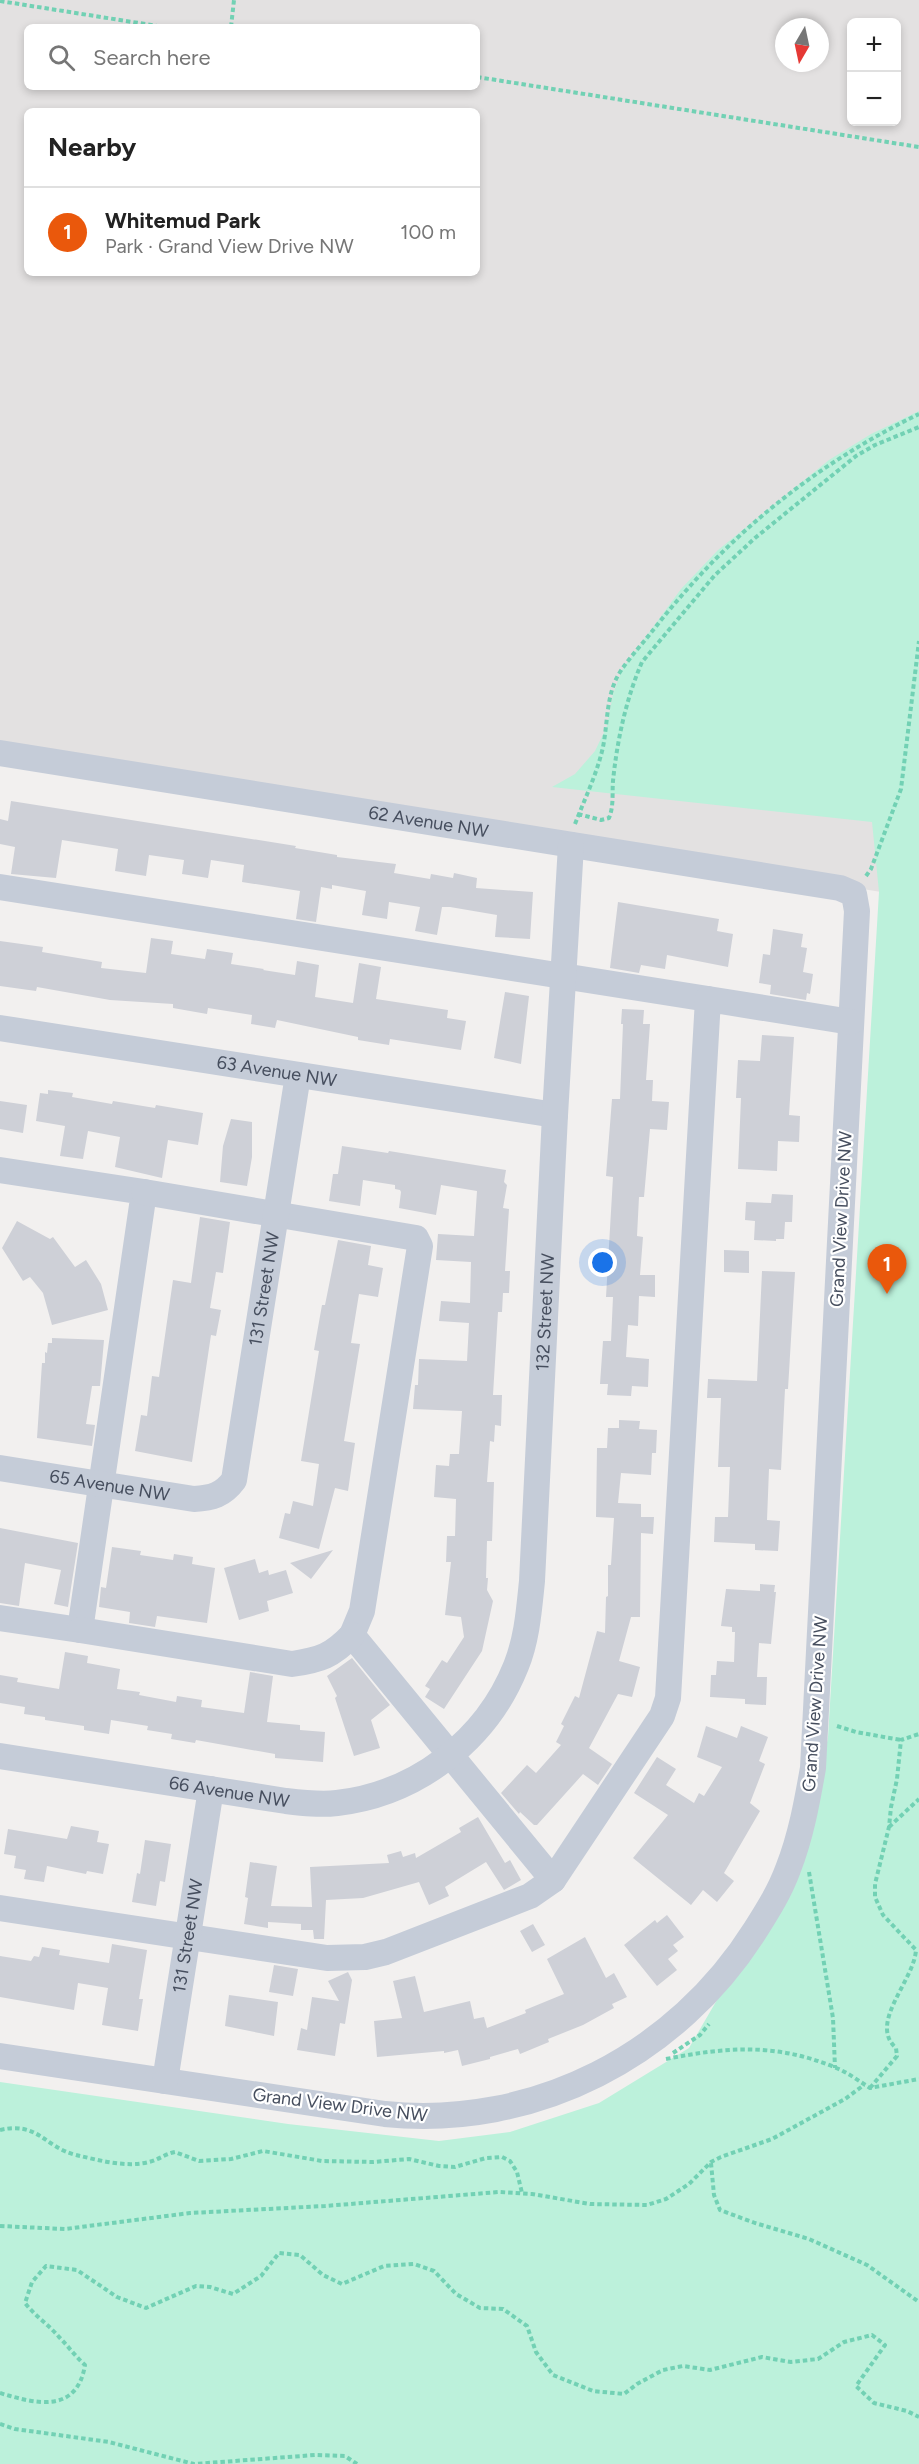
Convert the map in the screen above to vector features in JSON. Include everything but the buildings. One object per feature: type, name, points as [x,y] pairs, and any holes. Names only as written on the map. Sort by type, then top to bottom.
[{"type":"street","name":"62 Avenue NW","points":[[0,753],[573,830],[840,888],[861,886]]},
{"type":"street","name":"132 Street NW","points":[[451,1756],[479,1727],[498,1702],[516,1666],[526,1629],[532,1581],[555,1115],[573,830]]},
{"type":"street","name":"Grand View Drive NW","points":[[0,2056],[408,2116],[464,2115],[546,2096],[587,2080],[631,2055],[676,2024],[708,1994],[740,1955],[772,1905],[788,1871],[799,1838],[813,1768],[857,911],[861,886]]},
{"type":"street","points":[[0,887],[851,1022]]},
{"type":"street","points":[[0,1908],[327,1958],[365,1957],[386,1952],[530,1896],[553,1880],[662,1716],[668,1698],[708,999]]},
{"type":"street","name":"63 Avenue NW","points":[[0,1028],[555,1115]]},
{"type":"street","name":"131 Street NW","points":[[218,1495],[234,1480],[298,1075]]},
{"type":"street","points":[[0,1170],[416,1238],[420,1246],[362,1611],[352,1635],[339,1649],[318,1660],[292,1664],[0,1618]]},
{"type":"street","points":[[80,1630],[144,1192]]},
{"type":"street","name":"65 Avenue NW","points":[[0,1468],[194,1499],[218,1495]]},
{"type":"street","points":[[352,1635],[553,1880]]},
{"type":"street","name":"66 Avenue NW","points":[[0,1756],[298,1802],[334,1804],[395,1789],[426,1774],[451,1756]]},
{"type":"street","name":"131 Street NW","points":[[165,2081],[211,1789]]},
{"type":"path","points":[[231,24],[234,0]]},
{"type":"path","points":[[0,1],[145,24]]},
{"type":"path","points":[[480,77],[919,147]]},
{"type":"path","points":[[573,830],[603,747],[610,700],[620,672],[687,587],[726,546],[786,496],[846,453],[919,414]]},
{"type":"path","points":[[578,814],[601,820],[609,818],[612,810],[618,747],[634,680],[642,663],[715,575],[755,538],[856,456],[875,445],[919,427]]},
{"type":"path","points":[[861,886],[871,869],[901,789],[919,641]]},
{"type":"path","points":[[832,1735],[832,1724],[856,1732],[900,1740],[919,1734]]},
{"type":"path","points":[[870,2088],[897,2056],[896,2048],[888,2041],[886,2028],[890,2011],[915,1963],[916,1950],[884,1916],[875,1897],[874,1884],[889,1827],[897,1779],[900,1740]]},
{"type":"path","points":[[889,1827],[919,1799]]},
{"type":"path","points":[[803,1876],[807,1867],[812,1880],[833,2018],[836,2067]]},
{"type":"path","points":[[712,2019],[700,2035],[662,2060],[728,2049],[755,2048],[786,2051],[836,2067],[870,2088],[919,2079]]},
{"type":"path","points":[[0,2226],[65,2229],[190,2213],[337,2205],[499,2192],[522,2193],[590,2204],[647,2205],[659,2202],[689,2184],[711,2162],[727,2154],[772,2139],[845,2099],[864,2085]]},
{"type":"path","points":[[0,2130],[27,2128],[73,2154],[125,2163],[151,2162],[175,2152],[199,2161],[213,2161],[263,2151],[322,2161],[373,2162],[409,2159],[455,2167],[486,2158],[502,2157],[510,2161],[517,2172],[522,2193]]},
{"type":"path","points":[[711,2162],[714,2195],[720,2210],[808,2239],[867,2265],[919,2302]]},
{"type":"path","points":[[0,2392],[41,2404],[63,2400],[82,2382],[85,2365],[73,2355],[58,2335],[36,2317],[25,2303],[32,2282],[46,2266],[77,2270],[117,2297],[146,2308],[196,2286],[210,2287],[233,2294],[261,2276],[279,2253],[300,2255],[323,2275],[342,2284],[384,2266],[414,2264],[434,2271],[456,2294],[480,2308],[503,2308],[527,2326],[536,2352],[553,2375],[593,2391],[624,2394],[663,2370],[683,2366],[710,2370],[762,2357],[791,2362],[818,2360],[844,2342],[872,2335],[885,2345],[856,2386],[874,2403],[907,2411],[919,2418]]},
{"type":"path","points":[[0,2424],[15,2429],[109,2442],[194,2464],[315,2455],[345,2456],[357,2464]]},
{"type":"shaded area","points":[[0,0],[919,0],[919,898],[0,752]]},
{"type":"green space","points":[[919,411],[919,2464],[0,2464],[0,2082],[288,2124],[439,2141],[510,2132],[599,2103],[689,2048],[809,1842],[828,1737],[879,892],[872,822],[552,787],[575,774],[595,751],[607,726],[613,694],[623,668],[681,589],[718,550],[829,460],[871,434]]},
{"type":"place","name":"Whitemud Park","points":[[887,1294]]}]
